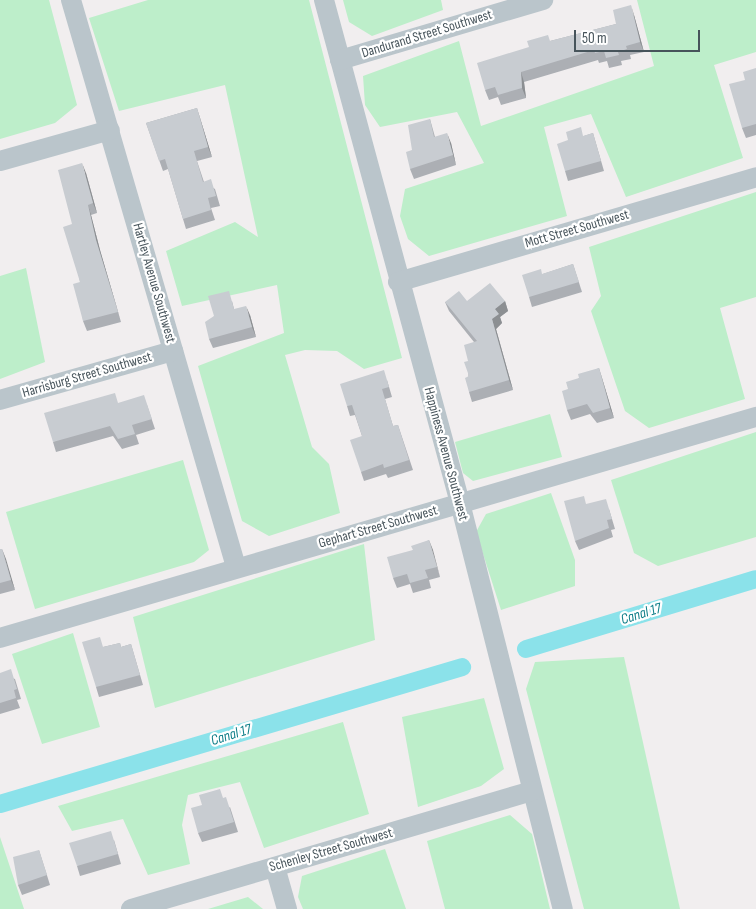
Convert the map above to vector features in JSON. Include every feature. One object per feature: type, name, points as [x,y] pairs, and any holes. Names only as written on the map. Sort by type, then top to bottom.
[{"type":"street","name":"Hartley Avenue Southwest","points":[[71,0],[236,567]]},
{"type":"street","name":"Happiness Avenue Southwest","points":[[324,0],[398,282],[460,503],[563,909]]},
{"type":"street","name":"Dandurand Street Southwest","points":[[340,60],[543,0]]},
{"type":"street","points":[[0,161],[110,130]]},
{"type":"street","name":"Mott Street Southwest","points":[[398,282],[756,177]]},
{"type":"street","name":"Harrisburg Street Southwest","points":[[0,400],[174,351]]},
{"type":"street","name":"Gephart Street Southwest","points":[[0,638],[236,567],[756,417]]},
{"type":"street","name":"Schenley Street Southwest","points":[[131,909],[532,791]]},
{"type":"street","points":[[275,867],[287,909]]},
{"type":"green space","points":[[0,0],[49,0],[77,105],[55,123],[0,139]]},
{"type":"green space","points":[[148,0],[309,0],[402,358],[364,369],[337,351],[305,350],[285,355],[312,447],[329,464],[340,513],[269,536],[242,521],[198,366],[284,333],[277,285],[182,306],[166,251],[235,222],[258,237],[225,85],[119,111],[89,18]]},
{"type":"green space","points":[[343,0],[441,0],[443,10],[372,36],[349,22]]},
{"type":"green space","points":[[637,0],[756,0],[756,52],[714,65],[743,158],[626,197],[591,114],[544,127],[567,216],[429,256],[408,239],[400,216],[405,189],[484,163],[457,112],[380,127],[365,105],[363,76],[459,41],[481,126],[654,66]]},
{"type":"green space","points":[[756,192],[756,297],[720,308],[745,399],[649,428],[625,411],[591,311],[601,296],[589,247]]},
{"type":"green space","points":[[26,268],[45,362],[0,379],[0,276]]},
{"type":"green space","points":[[550,414],[562,457],[473,481],[463,473],[455,442]]},
{"type":"green space","points":[[756,432],[756,537],[658,566],[634,553],[611,480]]},
{"type":"green space","points":[[183,460],[209,550],[194,562],[35,609],[6,512]]},
{"type":"green space","points":[[551,493],[575,560],[575,586],[501,610],[476,532],[486,514]]},
{"type":"green space","points":[[364,544],[375,640],[155,708],[133,617]]},
{"type":"green space","points":[[73,633],[100,727],[42,744],[12,654]]},
{"type":"green space","points":[[624,657],[680,909],[584,909],[526,689],[535,662]]},
{"type":"green space","points":[[484,698],[504,769],[481,786],[418,807],[402,717]]},
{"type":"green space","points":[[343,722],[369,814],[264,848],[240,782],[188,795],[182,825],[190,864],[148,875],[123,819],[72,831],[58,806]]},
{"type":"green space","points":[[510,815],[532,834],[550,909],[445,909],[427,841]]},
{"type":"green space","points":[[0,837],[24,909],[0,909]]},
{"type":"green space","points":[[385,849],[406,909],[303,909],[298,897],[302,876]]},
{"type":"green space","points":[[248,897],[263,909],[208,909]]},
{"type":"building","points":[[631,5],[640,42],[626,46],[627,49],[618,52],[619,55],[606,58],[604,51],[595,53],[594,50],[521,72],[522,88],[498,95],[495,87],[485,90],[477,63],[529,47],[527,41],[548,35],[550,41],[616,24],[613,10]]},
{"type":"building","points":[[756,68],[756,124],[742,128],[729,84],[745,80],[743,72]]},
{"type":"building","points":[[197,108],[208,147],[194,151],[203,182],[211,179],[216,196],[208,198],[211,210],[183,219],[165,159],[159,161],[146,123]]},
{"type":"building","points":[[430,119],[434,137],[447,133],[453,155],[410,169],[406,152],[412,150],[408,125]]},
{"type":"building","points":[[581,127],[583,136],[593,133],[601,161],[565,171],[557,144],[568,140],[566,132]]},
{"type":"building","points":[[82,163],[93,203],[88,205],[96,240],[118,312],[83,321],[73,284],[80,282],[63,227],[72,224],[58,170]]},
{"type":"building","points":[[573,264],[579,282],[529,297],[522,275],[541,269],[542,274]]},
{"type":"building","points":[[490,283],[505,301],[495,309],[499,314],[492,319],[509,380],[469,392],[465,378],[469,376],[464,362],[468,361],[464,345],[477,341],[445,302],[459,291],[467,301]]},
{"type":"building","points":[[229,291],[234,309],[246,306],[252,327],[209,339],[205,322],[214,316],[208,296]]},
{"type":"building","points":[[599,368],[610,408],[593,413],[587,404],[567,410],[562,391],[568,389],[566,382],[579,378],[578,374]]},
{"type":"building","points":[[384,370],[389,387],[382,389],[393,426],[398,425],[409,460],[384,468],[383,464],[361,472],[350,440],[362,436],[352,405],[347,406],[340,384]]},
{"type":"building","points":[[115,393],[118,403],[144,395],[152,419],[132,425],[135,434],[118,439],[110,426],[53,442],[44,413]]},
{"type":"building","points":[[584,496],[586,504],[606,499],[612,519],[607,520],[609,528],[575,541],[564,501]]},
{"type":"building","points":[[429,540],[437,567],[425,570],[428,578],[410,583],[407,574],[393,578],[387,557],[413,550],[411,546]]},
{"type":"building","points":[[0,549],[2,549],[11,580],[0,583]]},
{"type":"building","points":[[100,637],[103,647],[120,643],[121,647],[131,644],[140,675],[96,687],[82,642]]},
{"type":"building","points":[[11,669],[17,689],[14,690],[16,698],[0,703],[0,673]]},
{"type":"building","points":[[220,789],[223,798],[226,797],[234,822],[198,833],[191,808],[202,805],[199,795]]},
{"type":"building","points":[[111,831],[118,854],[77,866],[69,843]]},
{"type":"building","points":[[39,850],[47,875],[18,885],[13,857]]},
{"type":"waterway","name":"Canal 17","points":[[526,649],[756,579]]},
{"type":"waterway","name":"Canal 17","points":[[0,804],[462,667]]}]
